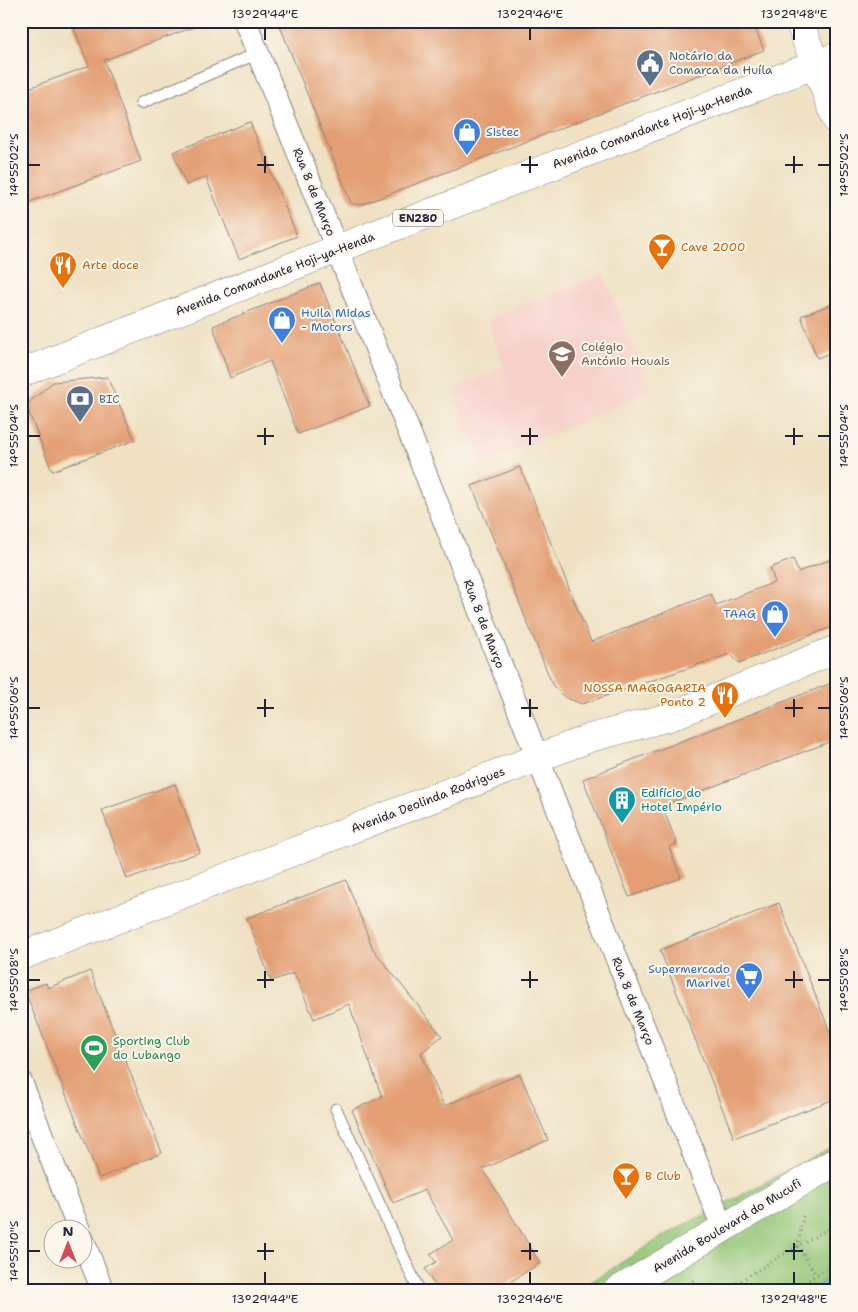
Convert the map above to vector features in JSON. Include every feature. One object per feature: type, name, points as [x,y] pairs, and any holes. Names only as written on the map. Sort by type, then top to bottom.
[{"type":"street","name":"Rua 8 de Março","points":[[245,21],[337,249],[723,1228]]},
{"type":"street","points":[[799,21],[826,60],[837,121]]},
{"type":"street","name":"Avenida Comandante Hoji-ya-Henda","points":[[21,373],[826,60]]},
{"type":"street","name":"Avenida Deolinda Rodrigues","points":[[21,956],[590,738],[669,717],[837,649]]},
{"type":"street","points":[[21,1082],[75,1220]]},
{"type":"street","name":"Avenida Boulevard do Mucufi","points":[[617,1291],[837,1161]]},
{"type":"street","points":[[92,1263],[103,1291]]},
{"type":"lane","points":[[141,103],[258,53]]},
{"type":"lane","points":[[336,1109],[419,1291]]},
{"type":"path","points":[[804,1211],[798,1246],[816,1275]]},
{"type":"path","points":[[724,1291],[837,1224]]},
{"type":"path","points":[[792,1291],[837,1260]]},
{"type":"shaded area","name":"Colégio António Houais","points":[[604,274],[651,389],[481,465],[452,389],[504,366],[487,319]]},
{"type":"green space","points":[[837,1144],[837,1291],[577,1291],[662,1237]]},
{"type":"water","points":[[837,1273],[837,1291],[809,1291]]},
{"type":"building","points":[[71,21],[201,21],[202,24],[104,60],[141,161],[21,205],[21,91],[89,66]]},
{"type":"building","points":[[278,21],[752,21],[764,50],[361,205],[351,203]]},
{"type":"building","points":[[250,122],[297,236],[239,259],[206,177],[186,185],[173,152]]},
{"type":"building","name":"Huila Midas - Motors","points":[[320,283],[370,406],[298,434],[270,361],[230,378],[213,326]]},
{"type":"building","points":[[837,302],[837,350],[817,358],[801,316]]},
{"type":"building","name":"BIC","points":[[107,377],[135,440],[52,471],[26,405],[53,382]]},
{"type":"building","points":[[520,467],[591,642],[711,594],[716,605],[775,582],[770,568],[793,559],[798,572],[837,557],[837,625],[739,663],[730,654],[582,704],[564,697],[553,686],[472,486]]},
{"type":"building","points":[[837,681],[837,739],[662,806],[677,844],[669,847],[681,878],[629,897],[583,779]]},
{"type":"building","points":[[175,784],[200,852],[127,879],[102,810]]},
{"type":"building","points":[[346,880],[373,949],[442,1036],[421,1053],[444,1106],[520,1074],[548,1140],[483,1169],[540,1263],[496,1291],[438,1291],[425,1269],[436,1262],[430,1254],[453,1240],[425,1190],[393,1203],[352,1110],[382,1097],[349,1004],[314,1019],[294,973],[271,981],[247,918]]},
{"type":"building","name":"Supermercado Marivel","points":[[779,903],[837,1050],[837,1098],[734,1138],[660,950]]},
{"type":"building","name":"Sporting Club do Lubango","points":[[90,971],[162,1153],[99,1178],[25,991],[46,983],[48,988]]},
{"type":"place","name":"Notário da Comarca da Huíla","points":[[650,87]]},
{"type":"place","name":"Sistec","points":[[467,156]]},
{"type":"place","name":"Cave 2000","points":[[662,271]]},
{"type":"place","name":"Arte doce","points":[[63,289]]},
{"type":"place","name":"Huila Midas - Motors","points":[[282,344]]},
{"type":"place","name":"Colégio António Houais","points":[[562,378]]},
{"type":"place","name":"BIC","points":[[80,423]]},
{"type":"place","name":"TAAG","points":[[775,638]]},
{"type":"place","name":"NOSSA MAGOGARIA Ponto 2","points":[[725,719]]},
{"type":"place","name":"Edifício do Hotel Império","points":[[622,824]]},
{"type":"place","name":"Supermercado Marivel","points":[[749,1000]]},
{"type":"place","name":"Sporting Club do Lubango","points":[[94,1072]]},
{"type":"place","name":"B Club","points":[[626,1200]]}]
